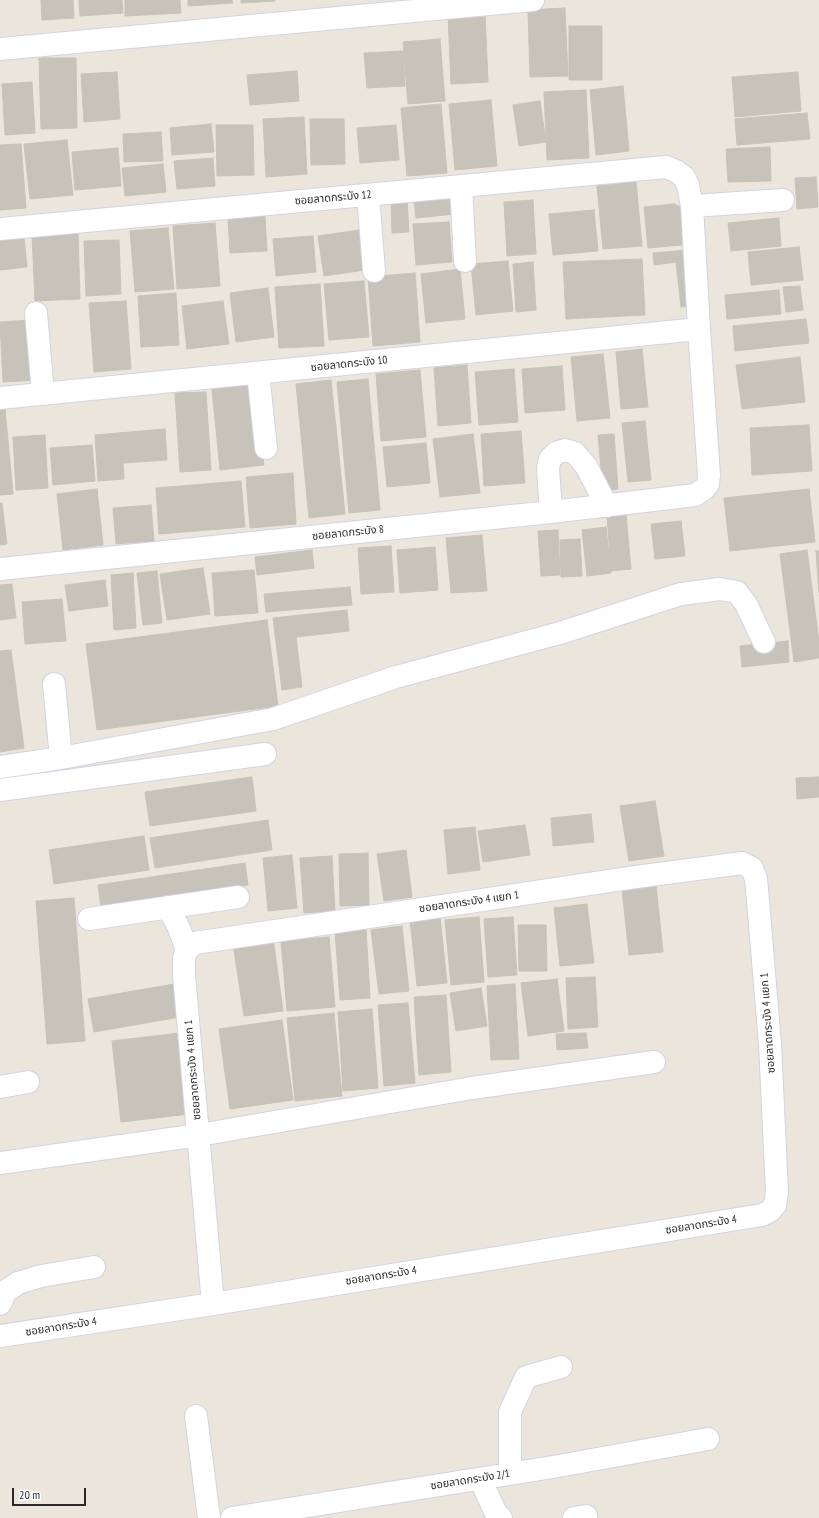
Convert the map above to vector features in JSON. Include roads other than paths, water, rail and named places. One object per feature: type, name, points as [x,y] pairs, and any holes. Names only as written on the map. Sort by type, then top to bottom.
[{"type":"street","points":[[0,49],[533,0]]},
{"type":"street","name":"ซอยลาดกระบัง 12","points":[[0,229],[666,167],[676,171],[684,177],[688,185],[692,206]]},
{"type":"street","points":[[461,186],[465,261]]},
{"type":"street","points":[[368,195],[374,271]]},
{"type":"street","points":[[699,329],[692,206],[783,200]]},
{"type":"street","points":[[36,313],[43,393]]},
{"type":"street","name":"ซอยลาดกระบัง 10","points":[[0,398],[699,329]]},
{"type":"street","name":"ซอยลาดกระบัง 8","points":[[0,569],[551,512],[695,495],[704,489],[708,484],[709,475],[699,329]]},
{"type":"street","points":[[258,373],[266,448]]},
{"type":"street","points":[[551,512],[548,468],[550,459],[556,453],[565,450],[575,453],[586,466],[607,506]]},
{"type":"street","points":[[0,767],[61,758],[273,718],[396,677],[560,633],[681,594],[720,589],[737,592],[746,604],[764,642]]},
{"type":"street","points":[[54,684],[61,758]]},
{"type":"street","points":[[0,790],[265,754]]},
{"type":"street","name":"ซอยลาดกระบัง 4 แยก 1","points":[[213,1304],[184,975],[184,958],[187,950],[195,943],[208,940],[636,877],[742,863],[747,864],[752,868],[757,889],[770,1044],[777,1192],[775,1205],[770,1211],[762,1215]]},
{"type":"street","points":[[88,919],[238,897]]},
{"type":"street","points":[[168,907],[179,928],[187,950]]},
{"type":"street","points":[[0,1163],[199,1135],[472,1088],[654,1062]]},
{"type":"street","points":[[0,1087],[28,1082]]},
{"type":"street","name":"ซอยลาดกระบัง 4","points":[[0,1336],[213,1304],[762,1215]]},
{"type":"street","points":[[0,1304],[6,1291],[18,1283],[41,1276],[94,1267]]},
{"type":"street","points":[[510,1474],[510,1412],[526,1377],[561,1367]]},
{"type":"street","points":[[196,1416],[209,1518]]},
{"type":"street","name":"ซอยลาดกระบัง 2/1","points":[[232,1518],[278,1514],[708,1439]]},
{"type":"street","points":[[480,1479],[496,1513],[501,1518]]}]
